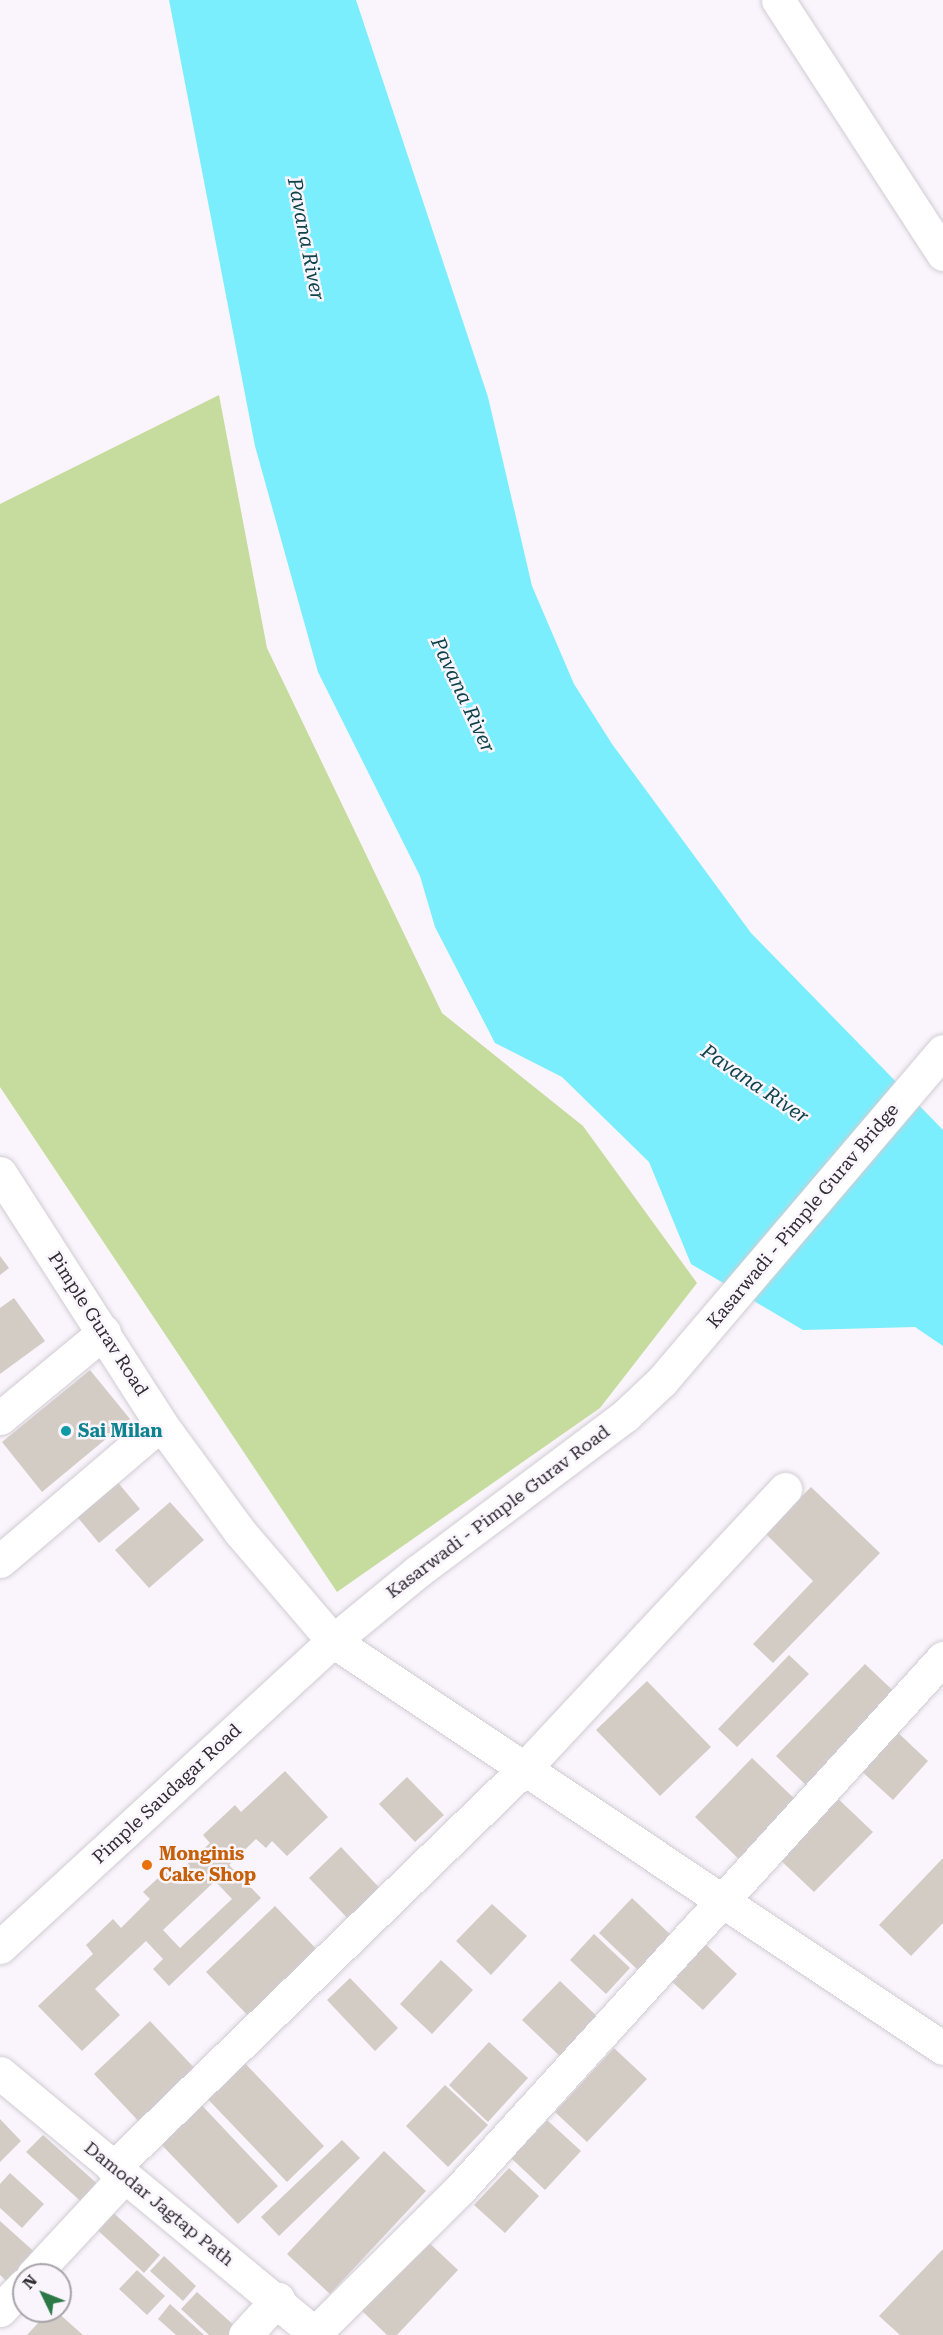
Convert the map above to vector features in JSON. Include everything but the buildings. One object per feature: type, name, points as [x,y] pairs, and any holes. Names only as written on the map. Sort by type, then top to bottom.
[{"type":"street","points":[[778,0],[943,254]]},
{"type":"street","name":"Kasarwadi - Pimple Gurav Bridge","points":[[662,1381],[943,1051]]},
{"type":"street","name":"Pimple Gurav Road","points":[[0,1173],[161,1424],[240,1532],[333,1641],[943,2048]]},
{"type":"street","points":[[0,1418],[104,1332]]},
{"type":"street","name":"Kasarwadi - Pimple Gurav Road","points":[[333,1641],[417,1572],[626,1415],[662,1381]]},
{"type":"street","points":[[0,1561],[161,1424]]},
{"type":"street","points":[[43,2263],[118,2172],[524,1769],[785,1489]]},
{"type":"street","name":"Pimple Saudagar Road","points":[[0,1947],[333,1641]]},
{"type":"street","points":[[316,2334],[460,2189],[943,1658]]},
{"type":"street","name":"Damodar Jagtap Path","points":[[0,2073],[118,2172],[278,2299],[316,2334]]},
{"type":"street","points":[[0,2310],[12,2298]]},
{"type":"street","points":[[245,2335],[278,2299]]},
{"type":"green space","points":[[219,395],[267,648],[442,1013],[583,1126],[697,1283],[600,1408],[337,1592],[0,1087],[0,504]]},
{"type":"water","name":"Pavana River","points":[[169,0],[356,0],[488,397],[532,586],[574,684],[612,744],[751,933],[943,1130],[943,1346],[915,1327],[803,1330],[691,1264],[649,1162],[562,1077],[495,1043],[435,927],[420,876],[318,672],[255,446]]},
{"type":"place","name":"Sai Milan","points":[[66,1431]]},
{"type":"place","name":"Monginis Cake Shop","points":[[147,1865]]}]
